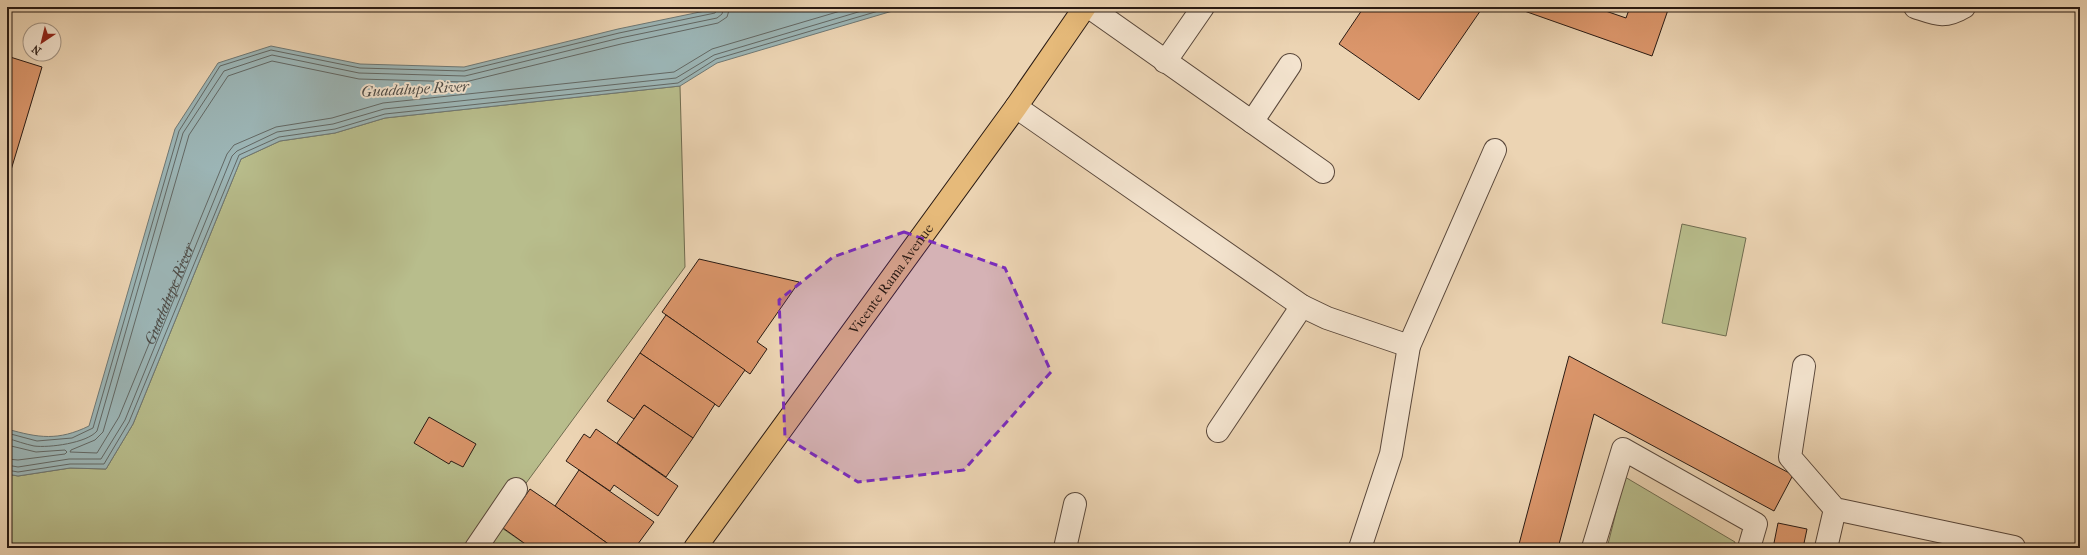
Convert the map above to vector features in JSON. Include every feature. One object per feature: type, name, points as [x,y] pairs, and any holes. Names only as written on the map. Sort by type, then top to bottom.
[{"type":"main road","name":"Vicente Rama Avenue","points":[[694,548],[1016,107],[1085,7]]},
{"type":"street","points":[[1089,7],[1323,172]]},
{"type":"street","points":[[1165,62],[1203,7]]},
{"type":"street","points":[[1915,7],[1935,14],[1952,15],[1964,7]]},
{"type":"street","points":[[1252,122],[1290,65]]},
{"type":"street","points":[[1016,107],[1302,306],[1327,318],[1409,346]]},
{"type":"street","points":[[1360,548],[1391,454],[1409,346],[1494,150]]},
{"type":"street","points":[[1218,431],[1302,306]]},
{"type":"street","points":[[1804,366],[1790,457],[1835,509],[2014,547]]},
{"type":"street","points":[[1593,548],[1623,450],[1756,524],[1750,548]]},
{"type":"street","points":[[476,548],[516,489]]},
{"type":"street","points":[[1065,548],[1075,504]]},
{"type":"street","points":[[1826,548],[1835,509]]},
{"type":"highlighted area","points":[[904,232],[1005,268],[1051,372],[964,470],[858,482],[785,437],[779,300],[833,257]]},
{"type":"green space","points":[[680,86],[685,267],[496,524],[531,548],[7,548],[7,474],[18,476],[70,468],[106,469],[133,424],[241,159],[280,141],[335,133],[385,118]]},
{"type":"green space","points":[[1682,224],[1746,238],[1726,336],[1662,323]]},
{"type":"green space","points":[[1625,477],[1735,542],[1734,548],[1607,548]]},
{"type":"water","name":"Guadalupe River","points":[[724,7],[906,7],[717,63],[680,86],[385,118],[335,133],[280,141],[241,159],[133,424],[106,469],[70,468],[18,476],[7,474],[7,429],[39,436],[58,436],[78,431],[89,426],[175,129],[218,63],[271,46],[360,64],[464,67],[618,29]]},
{"type":"building","points":[[1364,7],[1483,7],[1419,100],[1339,44]]},
{"type":"building","points":[[1513,7],[1594,7],[1626,18],[1630,7],[1669,7],[1652,56]]},
{"type":"building","points":[[7,56],[22,62],[42,67],[7,180]]},
{"type":"building","points":[[699,259],[799,282],[757,342],[767,349],[750,374],[662,312]]},
{"type":"building","points":[[666,315],[745,370],[719,407],[640,353]]},
{"type":"building","points":[[640,353],[715,404],[693,438],[644,405],[634,419],[607,401]]},
{"type":"building","points":[[1569,356],[1793,475],[1774,511],[1594,414],[1558,548],[1518,548]]},
{"type":"building","points":[[644,405],[693,438],[666,477],[617,443]]},
{"type":"building","points":[[429,417],[476,444],[463,467],[451,461],[449,464],[414,443]]},
{"type":"building","points":[[596,429],[678,486],[658,516],[614,485],[610,491],[566,461],[584,434],[590,438]]},
{"type":"building","points":[[579,470],[654,522],[635,548],[614,548],[555,506]]},
{"type":"building","points":[[530,489],[614,548],[531,548],[503,528]]},
{"type":"building","points":[[1778,523],[1807,529],[1803,548],[1773,548]]}]
